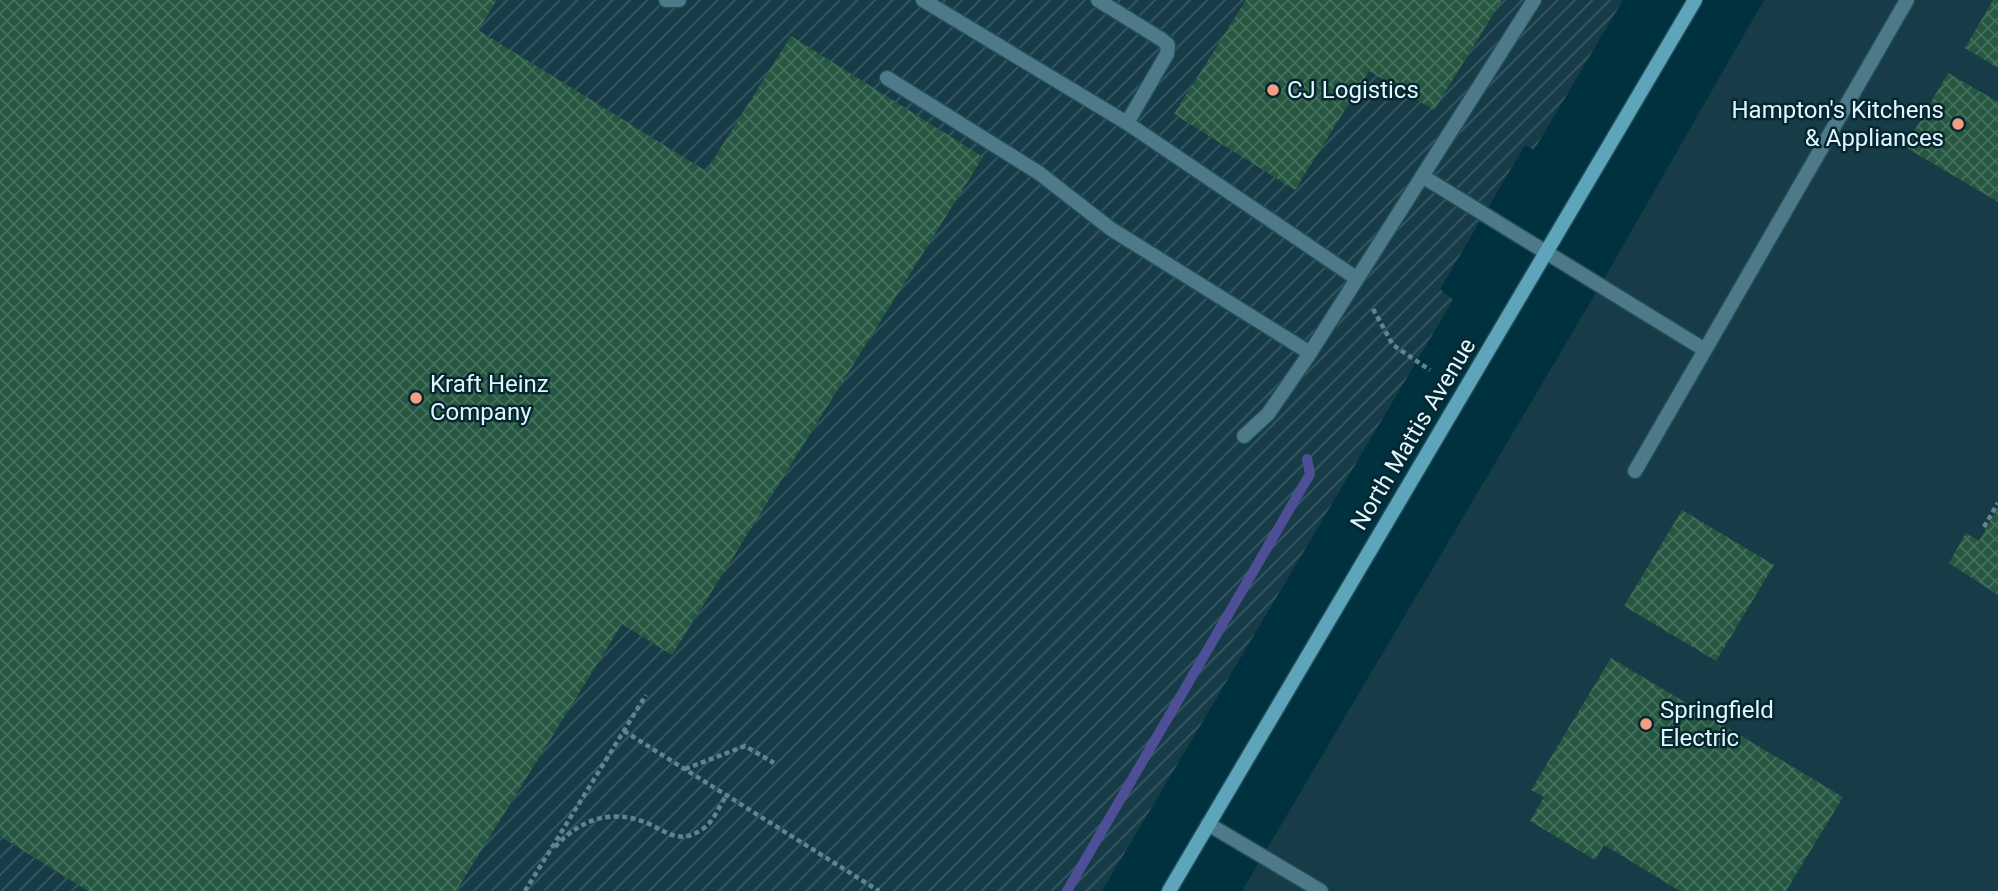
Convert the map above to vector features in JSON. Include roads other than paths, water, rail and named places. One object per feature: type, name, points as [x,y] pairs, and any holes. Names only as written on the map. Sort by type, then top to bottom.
[{"type":"main road","name":"North Mattis Avenue","points":[[1169,891],[1695,0]]},
{"type":"street","points":[[667,0],[679,0]]},
{"type":"street","points":[[923,0],[1126,123],[1356,278]]},
{"type":"street","points":[[1098,0],[1168,45],[1167,54],[1126,123]]},
{"type":"street","points":[[1244,436],[1268,414],[1310,353],[1534,0]]},
{"type":"street","points":[[1636,471],[1907,0]]},
{"type":"street","points":[[887,78],[1039,173],[1111,229],[1310,353]]},
{"type":"street","points":[[1422,176],[1705,350]]},
{"type":"street","points":[[1208,824],[1321,891]]},
{"type":"waterway","points":[[1067,891],[1310,474],[1307,459]]},
{"type":"place","name":"CJ Logistics","points":[[1273,90]]},
{"type":"place","name":"Hampton's Kitchens & Appliances","points":[[1958,124]]},
{"type":"place","name":"Kraft Heinz Company","points":[[416,398]]},
{"type":"place","name":"Springfield Electric","points":[[1646,724]]}]
